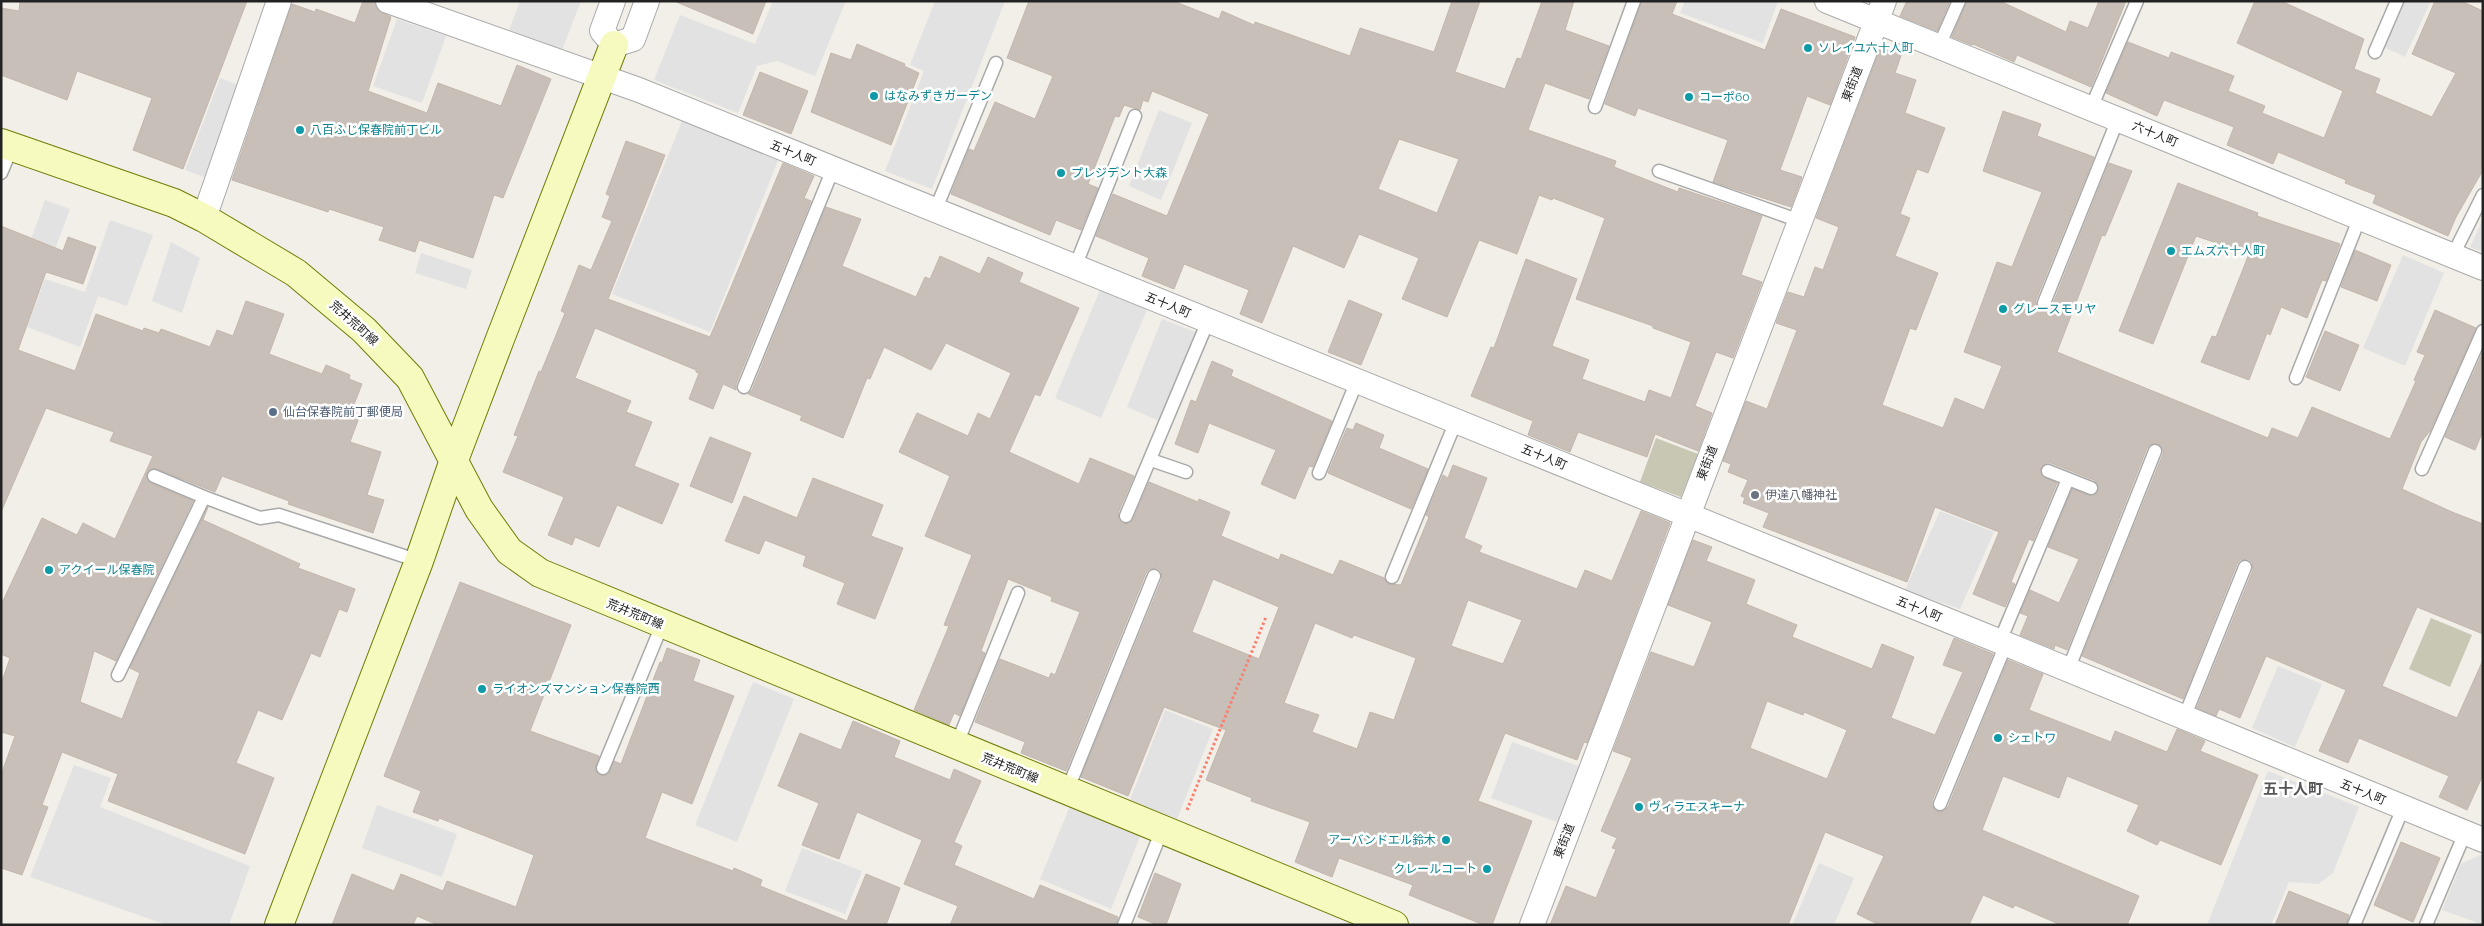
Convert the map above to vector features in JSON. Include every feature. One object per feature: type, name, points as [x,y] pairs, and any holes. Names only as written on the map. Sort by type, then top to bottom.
[{"type":"main road","points":[[279,925],[420,561],[454,460],[603,78],[614,45]]},
{"type":"main road","name":"荒井荒町線","points":[[7,145],[174,203],[204,218],[296,273],[364,330],[410,378],[479,509],[509,552],[540,573],[662,625],[1394,925]]},
{"type":"street","points":[[204,218],[279,1]]},
{"type":"street","name":"五十人町","points":[[388,1],[603,78],[833,169],[2003,643],[2474,837]]},
{"type":"street","points":[[613,1],[602,31],[614,45],[633,40],[648,1]]},
{"type":"street","name":"六十人町","points":[[1827,1],[1880,11],[1939,46],[2483,268]]},
{"type":"street","name":"東街道","points":[[1532,925],[1880,11]]},
{"type":"lane","points":[[1595,107],[1634,1]]},
{"type":"lane","points":[[1939,46],[1959,1]]},
{"type":"lane","points":[[2091,108],[2137,1]]},
{"type":"lane","points":[[2375,52],[2397,1]]},
{"type":"lane","points":[[935,210],[996,63]]},
{"type":"lane","points":[[1075,267],[1135,116]]},
{"type":"lane","points":[[2044,303],[2118,119]]},
{"type":"lane","points":[[1,173],[7,145]]},
{"type":"lane","points":[[744,387],[833,169]]},
{"type":"lane","points":[[1659,171],[1800,221]]},
{"type":"lane","points":[[2453,255],[2483,195]]},
{"type":"lane","points":[[2296,378],[2360,218]]},
{"type":"lane","points":[[1126,516],[1208,321]]},
{"type":"lane","points":[[2422,469],[2483,331]]},
{"type":"lane","points":[[1319,474],[1357,381]]},
{"type":"lane","points":[[1392,577],[1456,421]]},
{"type":"lane","points":[[2068,670],[2155,451]]},
{"type":"lane","points":[[1151,460],[1186,472]]},
{"type":"lane","points":[[2048,471],[2091,488]]},
{"type":"lane","points":[[154,476],[260,518],[279,514],[420,561]]},
{"type":"lane","points":[[1940,804],[2068,479]]},
{"type":"lane","points":[[118,675],[204,497]]},
{"type":"lane","points":[[2184,718],[2245,567]]},
{"type":"lane","points":[[1067,791],[1154,576]]},
{"type":"lane","points":[[956,746],[1018,593]]},
{"type":"lane","points":[[603,768],[662,625]]},
{"type":"lane","points":[[2354,925],[2403,808]]},
{"type":"lane","points":[[1124,925],[1169,833]]},
{"type":"lane","points":[[2426,925],[2474,837]]},
{"type":"path","points":[[1169,833],[1266,617]]},
{"type":"shaded area","points":[[520,1],[581,1],[562,50],[509,30]]},
{"type":"shaded area","points":[[773,1],[846,1],[815,76],[777,61],[757,66],[738,113],[654,80],[680,15],[755,44]]},
{"type":"shaded area","points":[[935,1],[1005,1],[932,189],[885,171],[924,71],[910,65]]},
{"type":"shaded area","points":[[1685,1],[1778,1],[1763,43],[1680,13]]},
{"type":"shaded area","points":[[2403,1],[2431,1],[2405,57],[2382,46]]},
{"type":"shaded area","points":[[397,19],[446,36],[422,103],[373,86]]},
{"type":"shaded area","points":[[220,78],[239,85],[204,177],[185,170]]},
{"type":"shaded area","points":[[1159,110],[1192,123],[1161,200],[1129,186]]},
{"type":"shaded area","points":[[682,121],[779,158],[710,332],[612,294]]},
{"type":"shaded area","points":[[45,200],[70,209],[47,271],[23,262]]},
{"type":"shaded area","points":[[2483,219],[2483,252],[2470,247]]},
{"type":"shaded area","points":[[110,220],[153,235],[127,306],[98,296],[80,347],[27,327],[45,279],[85,292]]},
{"type":"shaded area","points":[[171,242],[200,258],[182,313],[152,301]]},
{"type":"shaded area","points":[[421,253],[472,270],[466,289],[415,273]]},
{"type":"shaded area","points":[[2403,255],[2444,273],[2405,366],[2363,348]]},
{"type":"shaded area","points":[[1100,290],[1147,310],[1101,418],[1055,398]]},
{"type":"shaded area","points":[[1162,319],[1195,332],[1159,421],[1127,407]]},
{"type":"shaded area","points":[[1656,438],[1698,454],[1681,497],[1640,482]]},
{"type":"shaded area","points":[[1940,511],[1994,532],[1960,609],[1905,590]]},
{"type":"shaded area","points":[[2431,618],[2472,635],[2450,687],[2409,669]]},
{"type":"shaded area","points":[[2278,666],[2322,684],[2295,747],[2252,728]]},
{"type":"shaded area","points":[[753,682],[794,699],[737,842],[695,825]]},
{"type":"shaded area","points":[[1165,710],[1213,729],[1177,819],[1130,800]]},
{"type":"shaded area","points":[[1512,742],[1581,767],[1560,823],[1491,798]]},
{"type":"shaded area","points":[[74,765],[111,778],[100,807],[250,866],[229,925],[167,925],[30,877]]},
{"type":"shaded area","points":[[2268,771],[2359,807],[2333,873],[2318,884],[2289,882],[2271,925],[2207,925]]},
{"type":"shaded area","points":[[377,805],[457,834],[442,877],[362,848]]},
{"type":"shaded area","points":[[1070,806],[1141,834],[1111,909],[1040,879]]},
{"type":"shaded area","points":[[802,848],[862,871],[845,914],[785,891]]},
{"type":"shaded area","points":[[2480,855],[2483,856],[2481,924],[2442,910],[2461,864]]},
{"type":"shaded area","points":[[1819,863],[1854,878],[1834,925],[1792,925]]},
{"type":"building","points":[[20,1],[247,1],[183,169],[133,150],[152,98],[77,71],[67,100],[1,75],[1,8],[19,11]]},
{"type":"building","points":[[363,1],[375,1],[378,10],[391,17],[368,91],[427,113],[438,83],[501,106],[517,65],[551,79],[503,198],[494,195],[473,258],[419,240],[415,252],[379,240],[384,227],[329,209],[328,212],[232,180],[292,4],[315,12],[316,9],[355,23]]},
{"type":"building","points":[[674,1],[766,1],[753,34]]},
{"type":"building","points":[[1029,1],[1173,1],[1219,19],[1222,11],[1254,25],[1255,22],[1350,56],[1360,28],[1434,52],[1452,1],[1480,1],[1455,72],[1505,89],[1517,58],[1521,59],[1542,1],[1574,1],[1565,30],[1609,46],[1589,99],[1545,83],[1528,130],[1616,161],[1614,167],[1678,192],[1679,188],[1762,216],[1741,275],[1762,282],[1733,358],[1716,352],[1695,406],[1712,413],[1698,451],[1655,434],[1647,457],[1578,432],[1570,452],[1528,435],[1533,421],[1471,396],[1491,347],[1494,348],[1526,259],[1577,279],[1552,346],[1589,360],[1582,379],[1645,402],[1649,390],[1671,398],[1691,342],[1653,328],[1653,326],[1576,299],[1605,218],[1553,198],[1552,200],[1539,195],[1517,254],[1479,240],[1447,317],[1402,299],[1419,258],[1359,234],[1344,268],[1293,246],[1262,323],[1240,314],[1249,290],[1184,264],[1174,289],[1142,276],[1149,258],[1096,236],[1113,194],[1167,216],[1209,114],[1152,91],[1148,102],[1143,100],[1140,110],[1124,105],[1119,117],[1115,116],[1088,184],[1098,188],[1081,230],[1056,220],[1050,235],[951,194],[969,149],[974,151],[995,102],[1035,119],[1053,76],[1007,58]],"holes":[[[1399,139],[1459,159],[1437,213],[1378,189]]]},
{"type":"building","points":[[1642,1],[1677,1],[1672,14],[1765,50],[1781,9],[1855,37],[1830,105],[1807,96],[1780,170],[1802,177],[1791,207],[1713,182],[1728,140],[1638,108],[1635,116],[1605,104]]},
{"type":"building","points":[[1907,1],[1950,1],[1937,31],[1900,16]]},
{"type":"building","points":[[1967,1],[2000,1],[2066,32],[2070,21],[2088,28],[2099,1],[2126,1],[2091,87],[2017,55],[2014,62],[1952,37]]},
{"type":"building","points":[[2255,1],[2281,1],[2364,39],[2354,69],[2380,79],[2375,93],[2432,117],[2456,73],[2412,54],[2435,1],[2461,1],[2483,11],[2483,170],[2456,217],[2448,236],[2373,203],[2376,195],[2345,183],[2346,180],[2278,152],[2273,164],[2227,145],[2234,127],[2164,100],[2157,116],[2106,93],[2128,42],[2169,58],[2171,52],[2234,76],[2228,91],[2265,106],[2262,113],[2324,138],[2343,91],[2237,43]]},
{"type":"building","name":"はなみずきガーデン","points":[[857,44],[905,64],[904,66],[919,73],[891,145],[811,112],[831,53],[851,60]]},
{"type":"building","points":[[1882,44],[1903,50],[1895,73],[1916,80],[1905,113],[1945,128],[1928,173],[1917,169],[1900,214],[1910,218],[1895,256],[1938,273],[1916,330],[1910,328],[1882,405],[1943,428],[1955,398],[1984,410],[2002,366],[1964,352],[1997,262],[2012,267],[2042,192],[1983,171],[2003,111],[2041,124],[2037,136],[2094,157],[2036,300],[2036,305],[2041,310],[2046,311],[2052,306],[2109,163],[2132,171],[2105,236],[2102,235],[2057,352],[2268,438],[2272,428],[2298,438],[2312,407],[2390,439],[2416,381],[2414,380],[2425,355],[2417,352],[2435,310],[2476,328],[2430,431],[2421,442],[2402,489],[2483,524],[2483,634],[2417,607],[2382,686],[2457,718],[2483,660],[2483,775],[2467,810],[2439,797],[2449,776],[2359,738],[2348,763],[2319,751],[2346,690],[2266,656],[2240,718],[2219,709],[2216,716],[2197,708],[2253,570],[2252,562],[2248,559],[2240,560],[2237,564],[2183,699],[2082,656],[2163,454],[2163,449],[2158,444],[2153,443],[2147,448],[2067,650],[2055,645],[2054,649],[2020,635],[2028,616],[2020,613],[2030,590],[2059,603],[2079,559],[2048,547],[2072,489],[2093,496],[2099,487],[2094,480],[2051,463],[2046,463],[2041,468],[2042,476],[2057,483],[2033,541],[2029,539],[2011,582],[2015,584],[2005,607],[1973,594],[1999,532],[1935,507],[1907,582],[1763,527],[1769,513],[1743,503],[1745,498],[1741,496],[1748,480],[1728,472],[1731,464],[1723,461],[1746,401],[1767,409],[1797,330],[1776,323],[1788,292],[1804,297],[1815,267],[1823,270],[1839,227],[1816,218]]},
{"type":"building","points":[[760,72],[808,91],[791,134],[743,115]]},
{"type":"building","points":[[626,141],[665,155],[608,299],[710,337],[783,163],[814,176],[804,198],[811,201],[736,384],[736,390],[723,384],[713,409],[689,399],[699,373],[696,370],[595,328],[575,378],[631,401],[626,412],[652,422],[634,466],[679,484],[662,524],[617,505],[599,547],[575,537],[572,545],[548,535],[564,497],[503,472],[518,436],[514,435],[539,371],[541,372],[565,313],[561,311],[579,265],[591,270],[612,221],[602,217],[610,196],[606,194]]},
{"type":"building","points":[[2178,183],[2258,213],[2257,216],[2340,244],[2326,281],[2322,280],[2307,318],[2281,307],[2270,335],[2267,333],[2249,380],[2201,362],[2212,336],[2216,337],[2249,254],[2196,236],[2153,344],[2119,331]]},
{"type":"building","points":[[826,207],[861,219],[842,266],[916,297],[925,277],[930,279],[940,256],[980,274],[988,257],[1023,273],[1019,282],[1079,308],[1040,396],[1035,394],[1009,452],[1079,484],[1090,458],[1134,476],[1118,513],[1119,520],[1123,524],[1130,523],[1133,520],[1149,482],[1198,502],[1199,499],[1230,512],[1221,536],[1279,560],[1281,554],[1333,575],[1340,560],[1384,578],[1388,584],[1401,585],[1429,517],[1426,515],[1443,475],[1448,478],[1453,465],[1487,478],[1464,538],[1482,546],[1479,552],[1577,589],[1585,570],[1612,581],[1641,511],[1670,523],[1587,743],[1584,742],[1577,760],[1505,733],[1478,801],[1532,821],[1492,925],[1484,925],[1409,895],[1413,885],[1339,858],[1332,877],[1295,862],[1310,822],[1251,801],[1252,798],[1206,780],[1226,730],[1164,707],[1128,796],[1081,777],[1162,579],[1161,571],[1157,568],[1149,569],[1146,573],[1066,771],[1021,753],[1025,742],[975,722],[1000,659],[1049,678],[1051,673],[1055,675],[1080,612],[1051,601],[1052,597],[1008,579],[981,651],[985,653],[960,716],[954,713],[949,725],[914,710],[949,626],[944,625],[972,555],[925,536],[950,476],[899,452],[917,413],[968,436],[978,413],[990,419],[1011,373],[946,343],[931,370],[884,347],[870,379],[867,378],[843,438],[800,420],[802,416],[748,394],[752,390]],"holes":[[[1213,579],[1279,607],[1259,659],[1192,632]],[[1468,600],[1522,620],[1503,664],[1451,646]],[[1315,623],[1352,638],[1354,635],[1416,658],[1394,720],[1370,712],[1357,749],[1312,732],[1319,715],[1284,703]]]},
{"type":"building","points":[[1,226],[63,251],[68,237],[96,247],[83,284],[46,272],[18,350],[75,371],[96,314],[143,331],[144,328],[159,333],[161,329],[210,347],[217,330],[233,336],[246,301],[284,314],[269,354],[322,374],[326,365],[350,375],[349,379],[362,384],[351,412],[360,415],[350,442],[381,452],[367,495],[384,500],[373,533],[288,504],[289,501],[222,476],[215,492],[157,469],[150,469],[146,477],[150,483],[193,501],[116,661],[94,651],[80,702],[122,719],[140,673],[130,668],[208,507],[203,520],[300,564],[298,568],[355,589],[347,612],[339,609],[320,657],[311,653],[282,720],[258,710],[236,763],[274,778],[245,854],[108,801],[118,774],[62,752],[42,805],[48,807],[22,875],[1,868],[1,775],[15,736],[1,732],[1,684],[10,658],[1,654],[1,605],[42,518],[77,535],[83,523],[115,539],[153,456],[110,441],[114,432],[46,408],[1,512]]},
{"type":"building","points":[[2355,250],[2391,265],[2377,301],[2341,287]]},
{"type":"building","points":[[1349,300],[1382,314],[1361,365],[1328,352]]},
{"type":"building","points":[[2325,331],[2359,345],[2340,391],[2306,377]]},
{"type":"building","points":[[2483,352],[2483,431],[2475,450],[2445,437]]},
{"type":"building","points":[[1212,361],[1233,370],[1231,376],[1332,421],[1313,467],[1309,466],[1295,499],[1261,484],[1276,450],[1209,423],[1198,453],[1175,444],[1191,400],[1196,402]]},
{"type":"building","points":[[1356,423],[1384,435],[1379,448],[1428,469],[1411,509],[1328,473],[1347,428],[1353,430]]},
{"type":"building","points":[[710,437],[751,453],[732,503],[690,486]]},
{"type":"building","points":[[813,478],[883,505],[871,536],[903,548],[875,619],[837,604],[845,583],[803,566],[806,556],[765,540],[759,554],[725,541],[744,496],[797,518]]},
{"type":"building","points":[[1693,540],[1712,547],[1706,561],[1755,580],[1746,604],[1797,625],[1792,637],[1872,669],[1882,644],[1914,657],[1891,718],[1935,735],[1963,672],[1943,665],[1954,638],[1993,654],[1932,801],[1932,806],[1936,811],[1942,812],[1948,807],[2008,660],[2043,674],[2029,710],[2111,742],[2115,731],[2167,752],[2177,729],[2205,741],[2200,751],[2258,775],[2221,865],[2160,840],[2157,845],[2127,831],[2139,805],[2067,776],[2059,798],[2003,776],[1982,830],[2139,896],[2127,925],[2061,925],[2015,905],[2013,908],[1983,895],[1969,925],[1879,925],[1857,914],[1884,856],[1825,832],[1788,925],[1550,925],[1566,886],[1596,898],[1616,849],[1612,848],[1617,838],[1601,831],[1632,758],[1613,751],[1651,652],[1694,667],[1712,622],[1668,605]],"holes":[[[1767,701],[1803,715],[1804,712],[1847,730],[1827,779],[1750,748]]]},
{"type":"building","points":[[460,582],[571,625],[530,731],[599,756],[595,769],[600,776],[608,774],[614,761],[621,764],[667,648],[700,660],[693,681],[734,696],[692,804],[662,792],[645,838],[733,871],[734,868],[762,880],[760,886],[847,921],[866,874],[900,888],[886,925],[438,925],[417,916],[413,925],[332,925],[352,874],[394,891],[401,874],[443,891],[447,881],[516,907],[534,855],[439,818],[438,821],[413,812],[421,791],[384,776]]},
{"type":"building","points":[[853,721],[900,741],[894,757],[950,780],[954,769],[981,781],[954,842],[962,846],[954,865],[1034,899],[1040,885],[1118,917],[1116,925],[950,925],[958,906],[904,884],[922,840],[857,812],[839,859],[802,845],[819,803],[778,786],[800,733],[841,750]]},
{"type":"building","points":[[2401,842],[2440,858],[2413,922],[2374,905]]},
{"type":"building","points":[[1155,873],[1181,884],[1166,925],[1158,925],[1138,917]]},
{"type":"building","points":[[2289,891],[2349,915],[2346,925],[2275,925]]},
{"type":"place","name":"ソレイユ六十人町","points":[[1808,48]]},
{"type":"place","name":"はなみずきガーデン","points":[[874,96]]},
{"type":"place","name":"コーポ60","points":[[1689,97]]},
{"type":"place","name":"八百ふじ保春院前丁ビル","points":[[300,130]]},
{"type":"place","name":"プレジデント大森","points":[[1061,173]]},
{"type":"place","name":"エムズ六十人町","points":[[2171,251]]},
{"type":"place","name":"グレースモリヤ","points":[[2003,309]]},
{"type":"place","name":"仙台保春院前丁郵便局","points":[[273,412]]},
{"type":"place","name":"伊達八幡神社","points":[[1755,495]]},
{"type":"place","name":"アクイール保春院","points":[[49,570]]},
{"type":"place","name":"ライオンズマンション保春院西","points":[[482,689]]},
{"type":"place","name":"シェトワ","points":[[1998,738]]},
{"type":"place","name":"ヴィラエスキーナ","points":[[1639,807]]},
{"type":"place","name":"アーバンドエル鈴木","points":[[1446,840]]},
{"type":"place","name":"クレールコート","points":[[1487,869]]},
{"type":"district","name":"五十人町","points":[[2293,789]]}]
